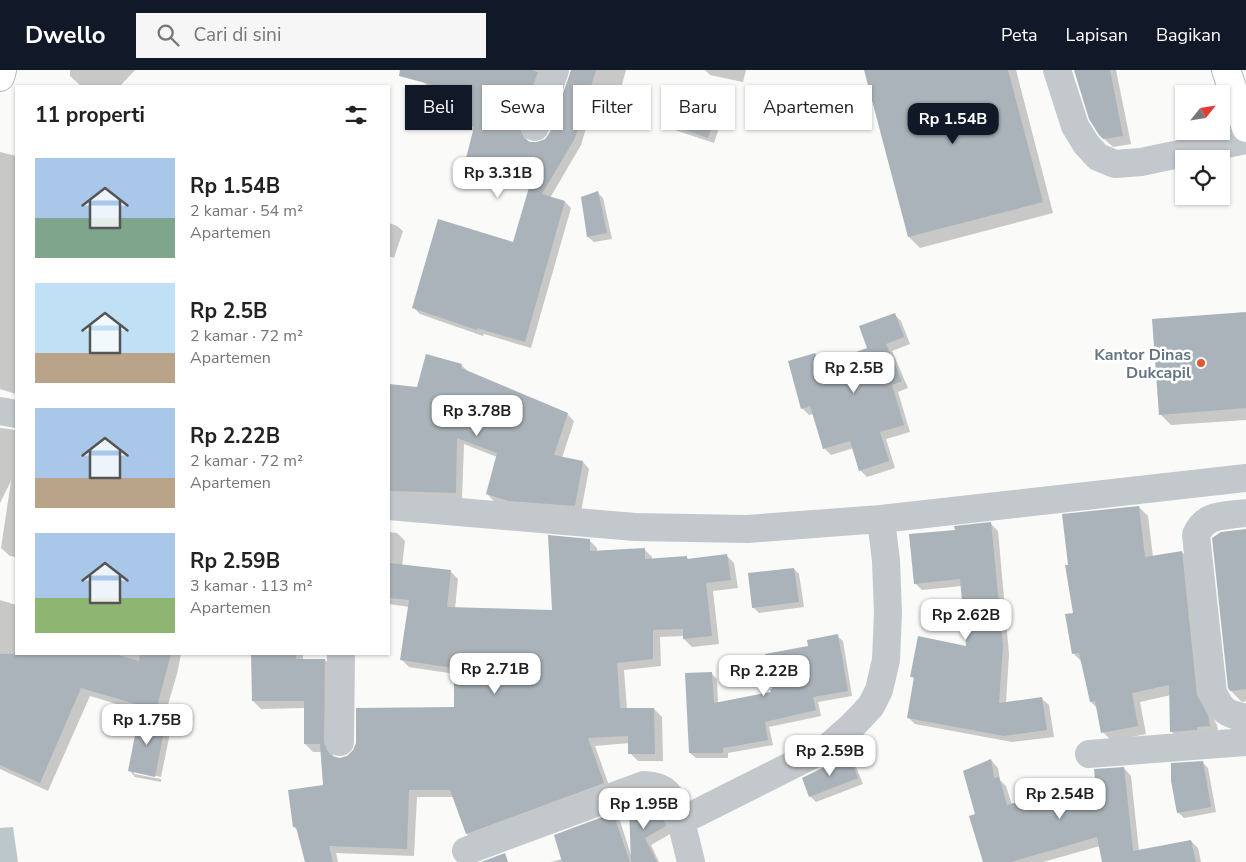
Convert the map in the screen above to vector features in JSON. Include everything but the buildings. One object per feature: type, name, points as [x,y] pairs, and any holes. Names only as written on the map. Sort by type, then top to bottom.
[{"type":"main road","points":[[0,77],[2,70]]},
{"type":"main road","points":[[1226,70],[1246,128]]},
{"type":"street","points":[[550,85],[555,70]]},
{"type":"street","points":[[1057,70],[1075,126],[1086,144],[1098,157],[1115,164],[1140,162],[1246,140]]},
{"type":"street","points":[[0,411],[15,414]]},
{"type":"street","points":[[390,506],[644,527],[747,529],[881,518],[1246,478]]},
{"type":"street","points":[[1246,513],[1208,520],[1200,525],[1196,535],[1213,693],[1219,705],[1229,714],[1246,718]]},
{"type":"street","points":[[681,821],[828,747],[871,706],[878,690],[886,660],[888,613],[881,518]]},
{"type":"street","points":[[340,742],[342,655]]},
{"type":"street","points":[[1089,754],[1246,742]]},
{"type":"street","points":[[466,850],[644,785],[655,785],[667,791],[681,821],[691,862]]},
{"type":"shaded area","points":[[13,827],[18,862],[0,862],[0,828]]},
{"type":"place","name":"Kantor Dinas Dukcapil","points":[[1201,363]]}]
